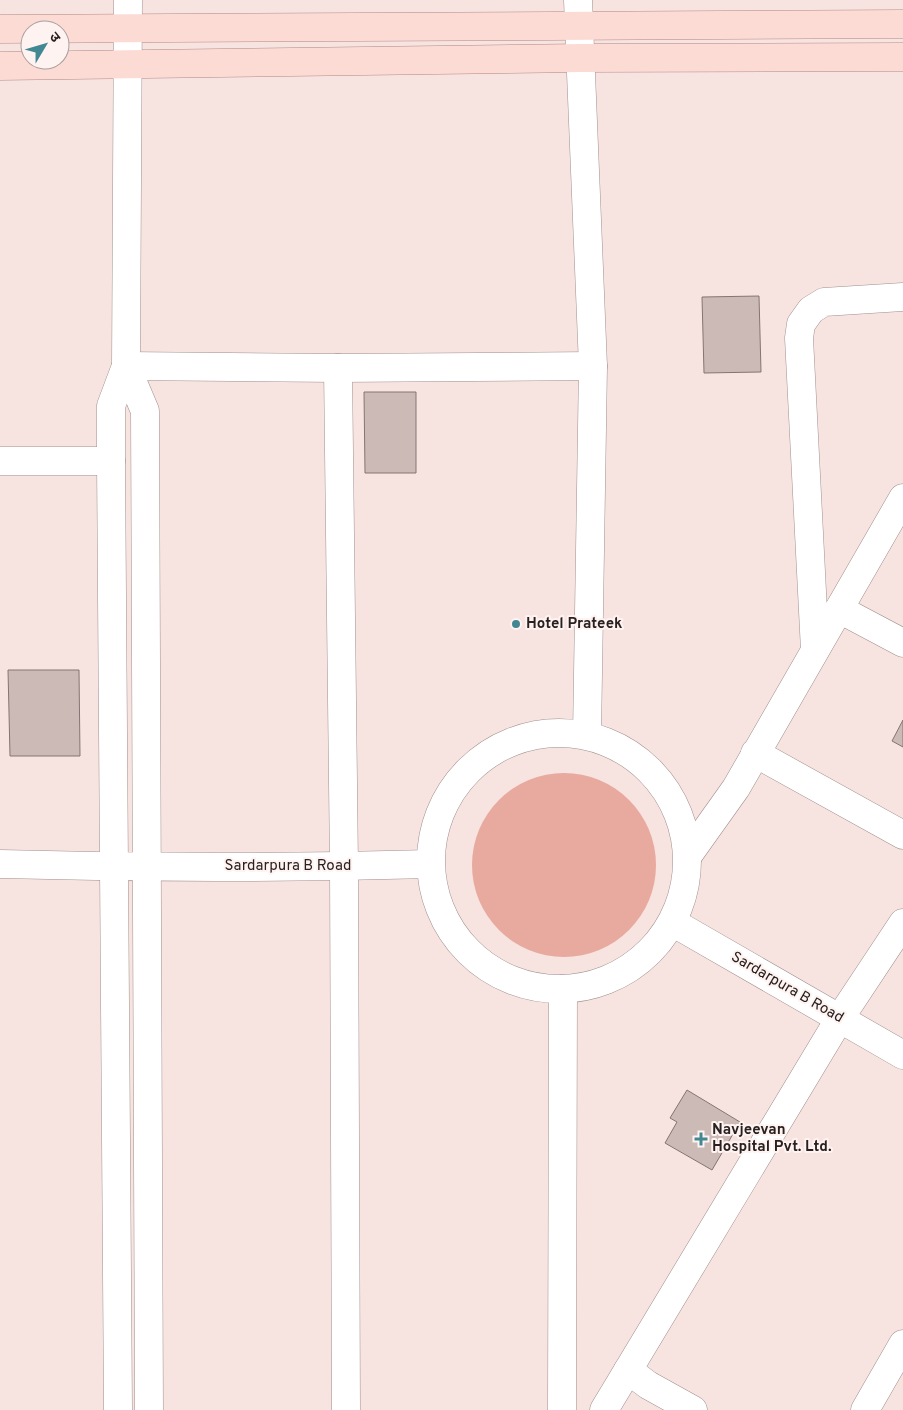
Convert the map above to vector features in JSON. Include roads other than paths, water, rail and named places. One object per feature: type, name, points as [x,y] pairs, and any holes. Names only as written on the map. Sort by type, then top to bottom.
[{"type":"main road","points":[[0,29],[127,28],[578,12],[903,24]]},
{"type":"main road","points":[[0,66],[581,58],[903,57]]},
{"type":"street","points":[[118,1410],[111,406],[126,366],[128,0]]},
{"type":"street","points":[[578,12],[594,366],[587,735]]},
{"type":"street","points":[[816,650],[799,338],[801,324],[811,310],[824,302],[903,297]]},
{"type":"street","points":[[126,366],[338,368],[594,366]]},
{"type":"street","points":[[126,366],[145,411],[149,1410]]},
{"type":"street","points":[[338,368],[344,866],[346,1410]]},
{"type":"street","points":[[0,461],[111,461]]},
{"type":"street","points":[[689,854],[736,788],[903,498]]},
{"type":"street","points":[[839,609],[903,643]]},
{"type":"street","points":[[542,733],[587,735],[628,752],[662,783],[678,811],[689,854],[684,899],[663,939],[631,970],[590,988],[545,990],[498,975],[462,947],[439,908],[430,864],[436,820],[464,774],[499,746],[542,733]]},
{"type":"street","points":[[756,753],[903,835]]},
{"type":"street","points":[[0,864],[113,867]]},
{"type":"street","name":"Sardarpura B Road","points":[[113,867],[430,864]]},
{"type":"street","name":"Sardarpura B Road","points":[[672,922],[903,1055]]},
{"type":"street","points":[[604,1410],[840,1018],[903,923]]},
{"type":"street","points":[[562,1410],[563,989]]},
{"type":"street","points":[[864,1410],[903,1344]]},
{"type":"street","points":[[628,1370],[648,1385],[693,1410]]},
{"type":"place","name":"Hotel Prateek","points":[[516,624]]},
{"type":"place","name":"Navjeevan Hospital Pvt. Ltd.","points":[[701,1139]]}]
